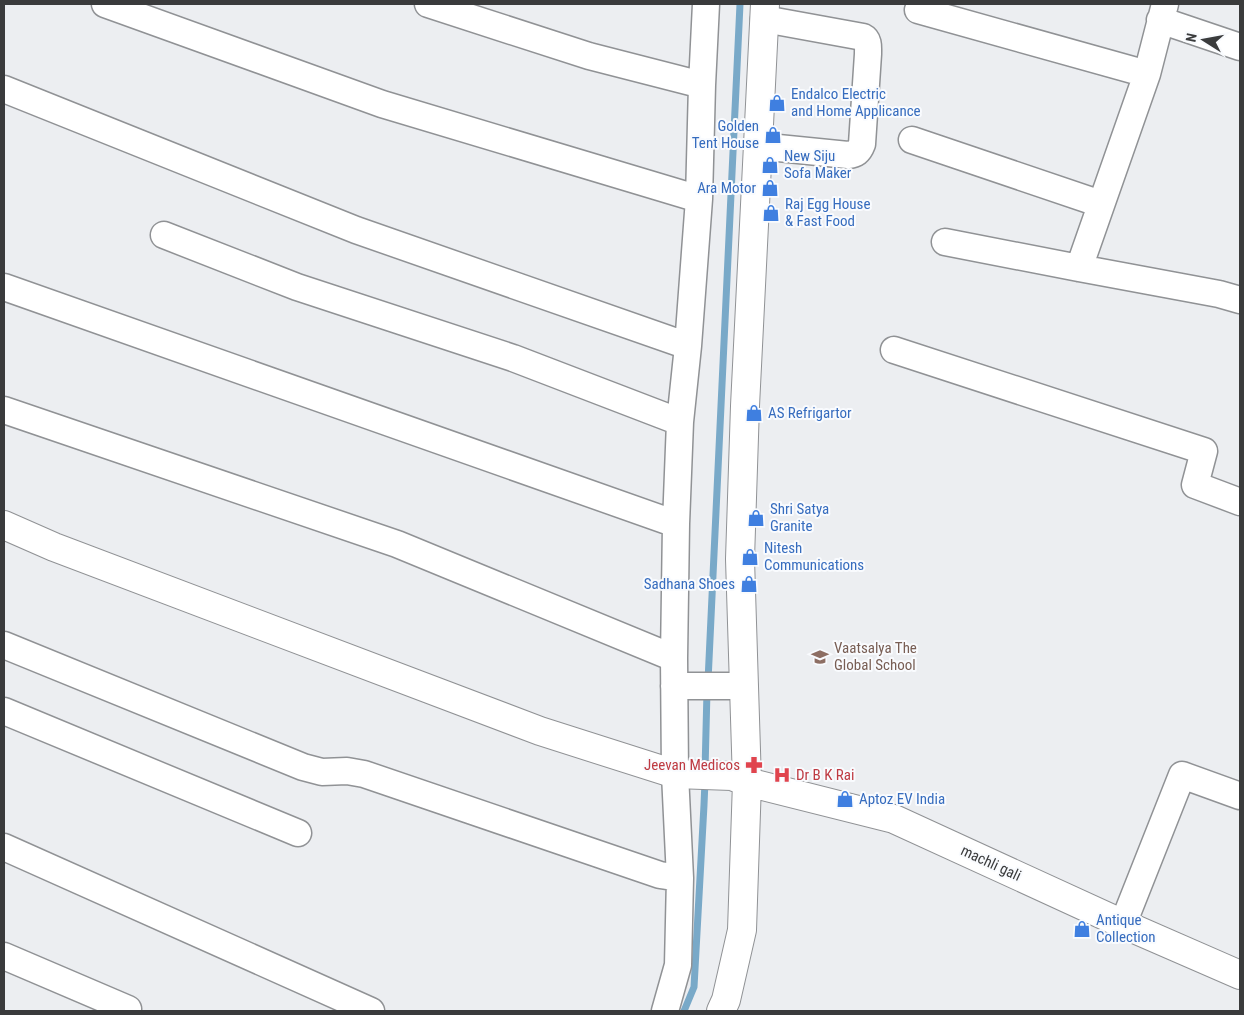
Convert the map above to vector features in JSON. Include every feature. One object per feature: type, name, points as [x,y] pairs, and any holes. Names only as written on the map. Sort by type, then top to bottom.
[{"type":"street","points":[[106,4],[382,104],[699,200]]},
{"type":"street","points":[[428,4],[589,56],[702,85]]},
{"type":"street","points":[[665,1011],[678,965],[684,775],[680,686],[674,658],[676,524],[680,422],[699,200],[706,4]]},
{"type":"street","points":[[918,10],[1147,74]]},
{"type":"street","points":[[721,1011],[726,1000],[742,930],[740,779],[736,686],[745,406],[764,12],[863,37],[867,41],[868,54],[862,144],[857,152],[848,155],[758,146]]},
{"type":"street","points":[[1079,268],[1147,74],[1162,12],[1240,47]]},
{"type":"street","points":[[4,89],[356,230],[688,346]]},
{"type":"street","points":[[912,140],[1101,204]]},
{"type":"street","points":[[164,235],[297,286],[513,358],[680,422]]},
{"type":"street","points":[[945,242],[1219,294],[1240,300]]},
{"type":"street","points":[[4,287],[676,524]]},
{"type":"street","points":[[894,350],[1204,451],[1196,485],[1240,502]]},
{"type":"street","points":[[4,410],[397,544],[674,658]]},
{"type":"street","name":"machli gali","points":[[4,525],[64,550],[540,731],[684,775],[740,779],[894,819],[1123,924],[1240,975]]},
{"type":"street","points":[[4,645],[303,767],[322,772],[348,771],[364,774],[660,875],[680,878]]},
{"type":"street","points":[[680,686],[736,686]]},
{"type":"street","points":[[4,711],[298,834]]},
{"type":"street","points":[[1123,924],[1182,775],[1240,796]]},
{"type":"street","points":[[4,847],[371,1011]]},
{"type":"street","points":[[4,956],[128,1009]]},
{"type":"waterway","points":[[708,681],[740,4]]},
{"type":"waterway","points":[[705,771],[707,691]]},
{"type":"waterway","points":[[684,1011],[694,987],[705,781]]},
{"type":"place","name":"Endalco Electric and Home Applicance","points":[[777,103]]},
{"type":"place","name":"Golden Tent House","points":[[773,135]]},
{"type":"place","name":"New Siju Sofa Maker","points":[[770,165]]},
{"type":"place","name":"Ara Motor","points":[[770,188]]},
{"type":"place","name":"Raj Egg House & Fast Food","points":[[771,213]]},
{"type":"place","name":"AS Refrigartor","points":[[754,413]]},
{"type":"place","name":"Shri Satya Granite","points":[[756,518]]},
{"type":"place","name":"Nitesh Communications","points":[[750,557]]},
{"type":"place","name":"Sadhana Shoes","points":[[749,584]]},
{"type":"place","name":"Vaatsalya The Global School","points":[[820,657]]},
{"type":"place","name":"Jeevan Medicos","points":[[754,765]]},
{"type":"place","name":"Dr B K Rai","points":[[782,775]]},
{"type":"place","name":"Aptoz EV India","points":[[845,799]]},
{"type":"place","name":"Antique Collection","points":[[1082,929]]}]
